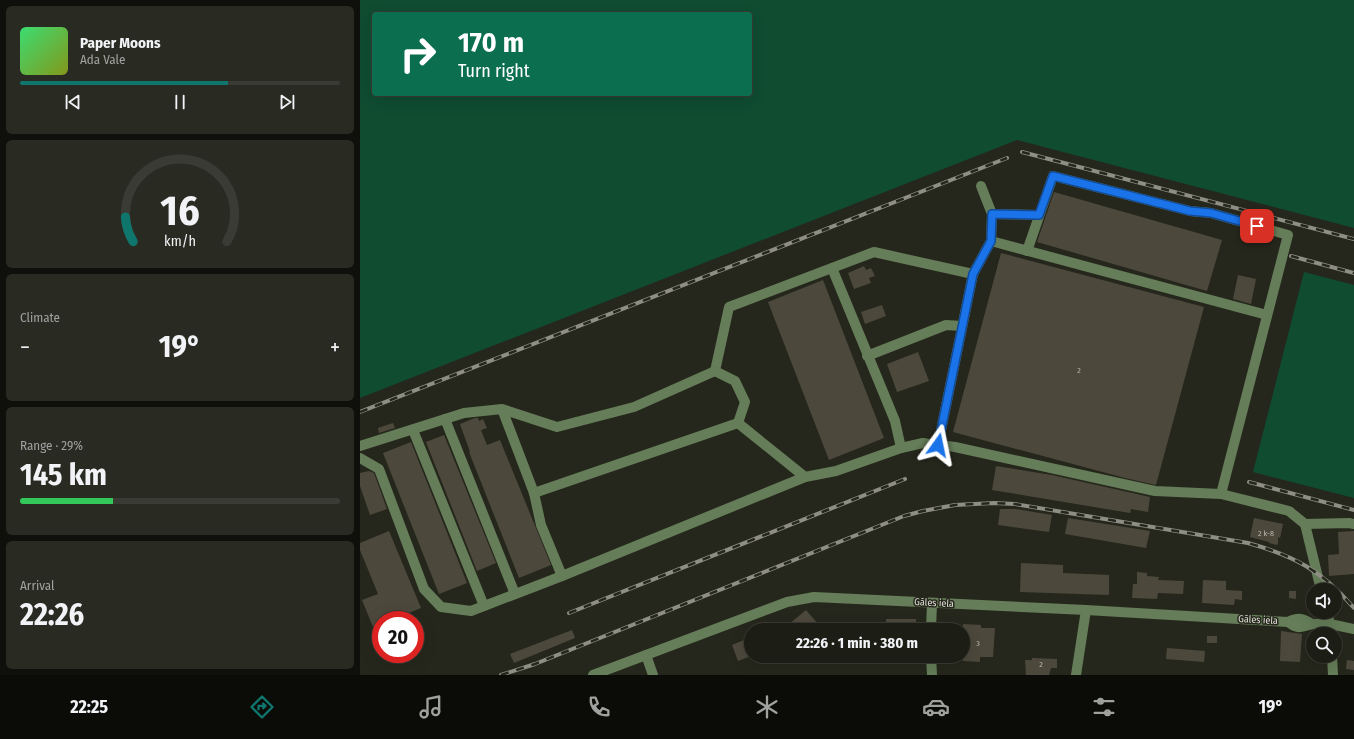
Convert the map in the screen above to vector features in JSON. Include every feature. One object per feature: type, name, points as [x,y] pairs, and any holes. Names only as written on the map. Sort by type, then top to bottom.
[{"type":"street","points":[[1027,251],[1053,176],[1190,211],[1211,213],[1288,235],[1221,494]]},
{"type":"street","points":[[938,445],[973,274],[991,241],[992,214],[981,186]]},
{"type":"street","points":[[992,214],[1039,215]]},
{"type":"street","points":[[991,241],[1267,315]]},
{"type":"street","points":[[714,371],[729,307],[874,252],[973,274]]},
{"type":"street","points":[[832,268],[895,421],[901,448]]},
{"type":"street","points":[[867,356],[946,326],[962,326]]},
{"type":"street","points":[[360,446],[464,413],[502,409],[557,427],[634,406],[714,371],[735,381],[745,402],[738,423]]},
{"type":"street","points":[[502,409],[534,493],[541,525],[562,576]]},
{"type":"street","points":[[445,420],[515,594]]},
{"type":"street","points":[[738,423],[805,478]]},
{"type":"street","points":[[534,493],[738,423]]},
{"type":"street","points":[[413,430],[484,606]]},
{"type":"street","points":[[360,458],[379,469],[424,589],[442,607],[471,611],[805,478],[836,471],[901,448],[923,443],[1034,463],[1155,491],[1221,494],[1289,511],[1304,524],[1319,583]]},
{"type":"street","points":[[1304,524],[1354,524]]},
{"type":"street","name":"Gāles iela","points":[[594,675],[787,602],[814,597],[1086,610],[1288,622],[1294,619],[1304,619],[1312,624],[1323,627]]},
{"type":"street","points":[[932,603],[932,623]]},
{"type":"street","points":[[1076,675],[1086,610]]},
{"type":"street","name":"Gāles iela","points":[[1342,629],[1354,629]]},
{"type":"street","points":[[646,655],[653,675]]},
{"type":"street","points":[[932,663],[932,675]]},
{"type":"street","points":[[1332,663],[1333,675]]},
{"type":"shaded area","points":[[360,0],[1354,0],[1354,228],[1017,140],[360,398]]},
{"type":"shaded area","points":[[1304,272],[1354,285],[1354,498],[1253,472]]},
{"type":"building","points":[[1054,192],[1222,240],[1207,291],[1037,242]]},
{"type":"building","points":[[1001,253],[1204,307],[1156,485],[953,432]]},
{"type":"building","points":[[864,266],[866,270],[871,268],[875,276],[869,278],[871,283],[854,289],[848,273]]},
{"type":"building","points":[[1238,275],[1256,279],[1251,304],[1233,299]]},
{"type":"building","points":[[823,280],[884,438],[829,460],[768,302]]},
{"type":"building","points":[[882,305],[886,316],[865,324],[861,312]]},
{"type":"building","points":[[918,352],[929,381],[897,392],[887,364]]},
{"type":"building","points":[[478,418],[479,421],[483,419],[487,428],[481,430],[487,445],[500,440],[551,565],[519,578],[469,452],[460,424]]},
{"type":"building","points":[[393,423],[395,428],[379,433],[378,428]]},
{"type":"building","points":[[444,435],[496,563],[477,571],[426,442]]},
{"type":"building","points":[[411,442],[467,583],[439,594],[383,453]]},
{"type":"building","points":[[996,466],[1052,475],[1150,497],[1148,512],[1131,509],[1130,513],[992,490]]},
{"type":"building","points":[[369,471],[374,473],[387,509],[370,515],[360,486],[360,473]]},
{"type":"building","points":[[1000,509],[1016,509],[1052,515],[1049,532],[998,525]]},
{"type":"building","points":[[1068,518],[1150,531],[1146,548],[1065,534]]},
{"type":"building","points":[[1254,518],[1283,524],[1280,538],[1278,537],[1277,545],[1250,537]]},
{"type":"building","points":[[389,531],[421,608],[414,611],[372,611],[372,625],[362,600],[378,594],[360,550],[360,543]]},
{"type":"building","points":[[1354,531],[1354,574],[1329,576],[1328,555],[1339,554],[1338,532]]},
{"type":"building","points":[[1021,563],[1063,565],[1063,573],[1109,575],[1109,595],[1020,592]]},
{"type":"building","points":[[1137,572],[1147,573],[1147,576],[1159,577],[1158,580],[1184,581],[1183,594],[1158,593],[1157,599],[1132,598],[1133,584],[1137,584]]},
{"type":"building","points":[[1203,580],[1226,581],[1226,590],[1242,591],[1242,600],[1235,599],[1234,605],[1202,603]]},
{"type":"building","points":[[1289,591],[1296,591],[1296,599],[1289,598]]},
{"type":"building","points":[[806,610],[817,623],[790,623]]},
{"type":"building","points":[[886,619],[916,619],[916,623],[886,623]]},
{"type":"building","points":[[970,624],[981,625],[981,628],[995,628],[993,657],[980,657],[980,662],[970,661]]},
{"type":"building","points":[[572,630],[575,638],[514,663],[510,654]]},
{"type":"building","points":[[1281,631],[1302,634],[1300,662],[1280,661]]},
{"type":"building","points":[[1207,636],[1217,636],[1217,643],[1207,643]]},
{"type":"building","points":[[744,640],[744,659],[738,661],[732,645]]},
{"type":"building","points":[[1167,648],[1205,651],[1204,662],[1166,659]]},
{"type":"building","points":[[1032,658],[1057,659],[1057,668],[1051,668],[1049,675],[1026,675],[1025,660],[1032,660]]},
{"type":"building","points":[[1347,660],[1354,661],[1354,670],[1346,669]]},
{"type":"railway","points":[[1022,152],[1354,239]]},
{"type":"railway","points":[[360,412],[1007,158]]},
{"type":"railway","points":[[1291,256],[1354,273]]},
{"type":"railway","points":[[569,613],[905,479]]},
{"type":"railway","points":[[1249,482],[1354,510]]},
{"type":"railway","points":[[501,675],[535,664],[904,516],[955,505],[994,503],[1015,504],[1248,543],[1280,553],[1307,566],[1331,584],[1354,608]]},
{"type":"route","points":[[938,445],[973,274],[991,241],[992,214],[1039,215],[1053,176],[1190,211],[1211,213],[1257,226]]}]
